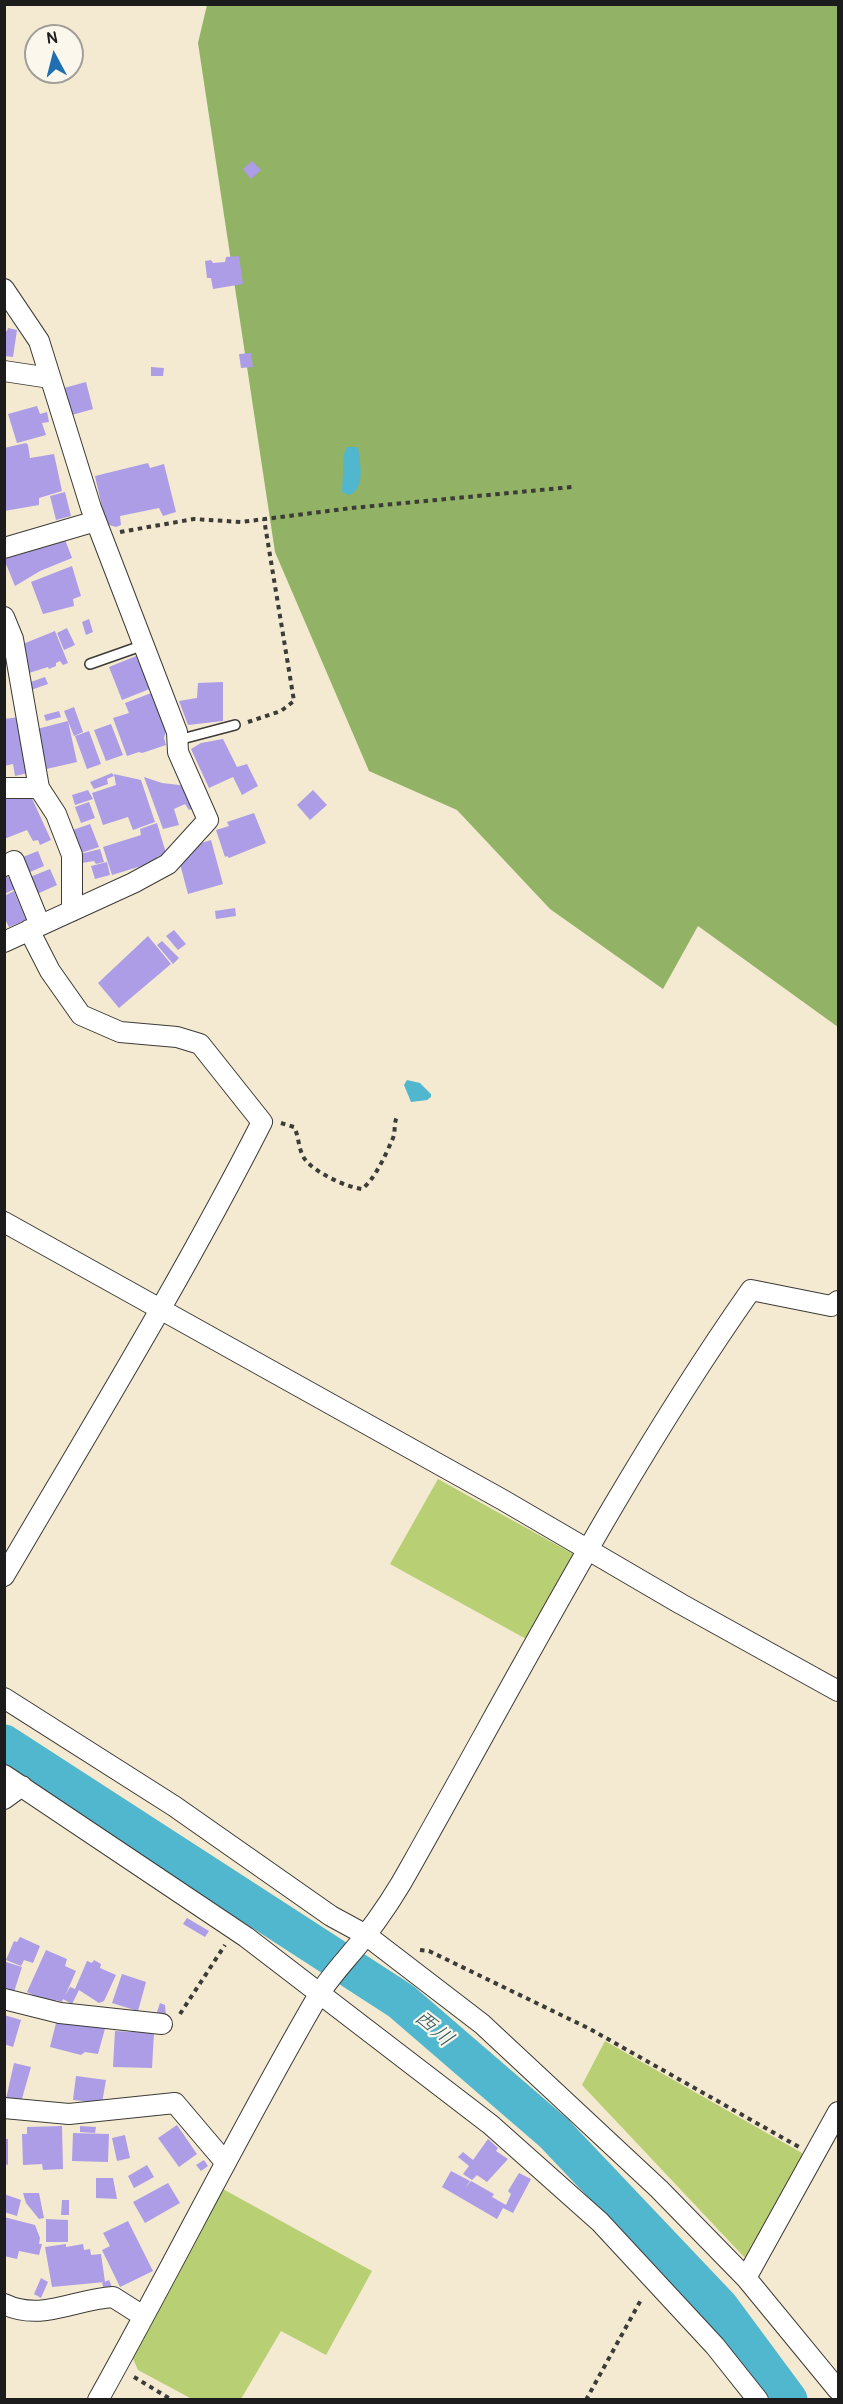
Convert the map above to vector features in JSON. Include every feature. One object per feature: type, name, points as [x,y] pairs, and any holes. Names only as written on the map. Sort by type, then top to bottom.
[{"type":"street","points":[[4,289],[39,341],[99,528],[177,732],[178,752],[208,820],[168,864],[4,942]]},
{"type":"street","points":[[4,371],[50,378]]},
{"type":"street","points":[[4,548],[99,528]]},
{"type":"street","points":[[4,617],[11,632],[39,788],[56,814],[72,855],[72,911]]},
{"type":"street","points":[[4,788],[27,786],[39,788]]},
{"type":"street","points":[[4,866],[14,861],[50,971],[81,1015],[120,1032],[177,1037],[200,1044],[262,1122],[235,1176],[4,1576]]},
{"type":"street","points":[[4,1222],[503,1500],[681,1604],[838,1691]]},
{"type":"street","points":[[98,2400],[225,2162],[319,1994],[372,1940],[409,1869],[589,1550],[699,1368],[751,1290],[831,1306],[838,1301]]},
{"type":"street","points":[[4,1698],[174,1806],[331,1916],[372,1940],[482,2024],[659,2189],[746,2278],[838,2390]]},
{"type":"street","points":[[4,1775],[235,1929],[491,2125],[600,2222],[715,2346],[758,2400]]},
{"type":"street","points":[[4,1799],[22,1786]]},
{"type":"street","points":[[4,1999],[60,2013],[162,2024]]},
{"type":"street","points":[[4,2108],[69,2114],[175,2103],[225,2162]]},
{"type":"street","points":[[746,2278],[838,2112]]},
{"type":"street","points":[[4,2304],[26,2312],[41,2312],[113,2297],[143,2316]]},
{"type":"lane","points":[[90,664],[144,645]]},
{"type":"lane","points":[[178,741],[235,725]]},
{"type":"path","points":[[99,528],[194,519],[241,522],[352,508],[572,487]]},
{"type":"path","points":[[235,725],[281,711],[294,701],[264,519]]},
{"type":"path","points":[[262,1122],[288,1123],[294,1127],[306,1160],[322,1172],[350,1187],[362,1189],[370,1180],[393,1138],[394,1122],[398,1115]]},
{"type":"path","points":[[162,2024],[180,2014],[235,1929]]},
{"type":"path","points":[[372,1940],[429,1951],[590,2030],[814,2155]]},
{"type":"path","points":[[586,2400],[653,2278]]},
{"type":"path","points":[[117,2366],[172,2400]]},
{"type":"green space","points":[[207,5],[838,5],[838,1027],[698,926],[663,989],[550,909],[457,810],[369,771],[275,552],[198,43]]},
{"type":"green space","points":[[438,1479],[575,1555],[528,1640],[390,1564]]},
{"type":"green space","points":[[605,2041],[802,2153],[805,2165],[746,2259],[582,2085]]},
{"type":"green space","points":[[221,2188],[372,2271],[326,2355],[281,2331],[241,2399],[192,2399],[138,2370],[131,2354]]},
{"type":"water","points":[[347,447],[358,447],[361,467],[358,487],[349,495],[342,492],[344,454]]},
{"type":"water","points":[[407,1080],[420,1083],[431,1094],[431,1097],[427,1100],[411,1102],[404,1085]]},
{"type":"building","points":[[252,161],[261,170],[251,179],[243,169]]},
{"type":"building","points":[[239,256],[243,284],[213,289],[211,278],[207,278],[205,261],[225,262],[226,257]]},
{"type":"building","points":[[8,328],[17,330],[13,357],[4,356],[4,331]]},
{"type":"building","points":[[251,353],[253,367],[241,368],[239,354]]},
{"type":"building","points":[[151,367],[164,368],[163,376],[151,376]]},
{"type":"building","points":[[86,382],[93,409],[72,415],[64,388]]},
{"type":"building","points":[[37,406],[40,414],[47,412],[49,422],[42,423],[46,435],[17,443],[8,414]]},
{"type":"building","points":[[26,443],[30,458],[54,454],[62,491],[39,498],[39,505],[4,511],[4,448]]},
{"type":"building","points":[[148,463],[150,468],[164,464],[176,512],[163,516],[159,508],[120,516],[121,525],[116,527],[106,524],[95,476]]},
{"type":"building","points":[[65,492],[71,516],[56,520],[50,496]]},
{"type":"building","points":[[64,537],[72,558],[40,571],[15,586],[4,559]]},
{"type":"building","points":[[72,566],[81,596],[73,599],[74,606],[43,614],[31,582]]},
{"type":"building","points":[[89,619],[93,632],[86,635],[82,622]]},
{"type":"building","points":[[67,628],[75,645],[64,650],[57,633]]},
{"type":"building","points":[[55,631],[68,663],[63,665],[60,661],[49,669],[48,667],[29,673],[18,646]]},
{"type":"building","points":[[136,656],[140,664],[143,664],[152,688],[122,700],[109,667]]},
{"type":"building","points":[[45,677],[48,684],[31,690],[28,683]]},
{"type":"building","points":[[223,682],[223,721],[188,725],[179,701],[197,698],[198,683]]},
{"type":"building","points":[[154,692],[168,724],[164,738],[166,745],[127,756],[113,718],[129,713],[125,703]]},
{"type":"building","points":[[74,707],[83,732],[74,736],[64,711]]},
{"type":"building","points":[[59,711],[61,717],[46,721],[44,715]]},
{"type":"building","points":[[19,717],[28,773],[15,776],[13,764],[4,766],[4,719]]},
{"type":"building","points":[[68,721],[77,762],[42,770],[33,730]]},
{"type":"building","points":[[111,724],[123,755],[106,761],[94,730]]},
{"type":"building","points":[[89,731],[101,764],[87,769],[75,736]]},
{"type":"building","points":[[223,739],[237,767],[247,764],[258,786],[242,795],[233,777],[209,788],[191,749],[201,743]]},
{"type":"building","points":[[112,773],[114,776],[107,779],[108,784],[94,789],[90,782]]},
{"type":"building","points":[[114,774],[141,780],[155,822],[133,830],[128,817],[103,825],[92,793],[116,785]]},
{"type":"building","points":[[144,777],[162,783],[187,786],[194,808],[189,810],[185,804],[174,809],[179,825],[163,829]]},
{"type":"building","points":[[88,790],[93,799],[75,805],[72,795]]},
{"type":"building","points":[[313,790],[327,805],[310,820],[297,805]]},
{"type":"building","points":[[19,793],[30,794],[51,840],[40,845],[38,840],[33,841],[27,830],[4,839],[4,799]]},
{"type":"building","points":[[89,802],[95,818],[81,823],[75,807]]},
{"type":"building","points":[[254,813],[266,843],[229,858],[225,857],[216,830],[229,826],[227,822]]},
{"type":"building","points":[[157,823],[166,853],[157,857],[158,861],[112,875],[103,847],[141,835],[140,829]]},
{"type":"building","points":[[90,824],[99,847],[81,853],[73,830]]},
{"type":"building","points":[[211,840],[223,884],[188,894],[180,864],[192,846]]},
{"type":"building","points":[[100,849],[104,862],[82,863],[80,854]]},
{"type":"building","points":[[38,851],[44,866],[30,872],[23,857]]},
{"type":"building","points":[[107,862],[110,875],[95,879],[91,866]]},
{"type":"building","points":[[50,869],[57,885],[37,894],[30,877]]},
{"type":"building","points":[[4,870],[15,889],[4,894]]},
{"type":"building","points":[[14,891],[26,920],[9,927],[4,917],[4,896]]},
{"type":"building","points":[[235,908],[236,916],[216,919],[215,911]]},
{"type":"building","points":[[174,930],[186,944],[178,950],[166,936]]},
{"type":"building","points":[[148,936],[171,964],[119,1008],[98,983]]},
{"type":"building","points":[[162,941],[179,958],[173,964],[157,945]]},
{"type":"building","points":[[187,1918],[209,1931],[205,1937],[183,1924]]},
{"type":"building","points":[[20,1937],[40,1946],[33,1963],[24,1960],[21,1966],[6,1960],[14,1941],[17,1942]]},
{"type":"building","points":[[46,1950],[67,1959],[65,1966],[76,1971],[65,1996],[70,1987],[75,1989],[87,1961],[92,1963],[94,1960],[101,1964],[100,1968],[116,1975],[104,2001],[99,2003],[79,1990],[72,2004],[63,1999],[62,2002],[56,2000],[53,2004],[27,1992]]},
{"type":"building","points":[[6,1962],[22,1967],[13,1995],[4,1992]]},
{"type":"building","points":[[122,1974],[146,1982],[138,2011],[112,2003]]},
{"type":"building","points":[[160,2003],[165,2005],[166,2016],[156,2015]]},
{"type":"building","points":[[4,2015],[21,2020],[13,2047],[4,2044]]},
{"type":"building","points":[[57,2019],[106,2025],[98,2054],[85,2052],[81,2055],[50,2047]]},
{"type":"building","points":[[115,2031],[154,2033],[152,2068],[113,2067]]},
{"type":"building","points":[[14,2063],[31,2067],[21,2102],[6,2099]]},
{"type":"building","points":[[76,2076],[106,2080],[102,2103],[73,2100]]},
{"type":"building","points":[[177,2125],[197,2154],[179,2167],[158,2138]]},
{"type":"building","points":[[62,2126],[63,2169],[43,2170],[42,2164],[23,2165],[22,2134],[27,2134],[27,2127]]},
{"type":"building","points":[[80,2126],[96,2127],[95,2133],[80,2132]]},
{"type":"building","points":[[73,2133],[109,2134],[108,2162],[72,2161]]},
{"type":"building","points":[[125,2135],[130,2158],[117,2161],[112,2138]]},
{"type":"building","points":[[4,2139],[8,2139],[8,2165],[4,2164]]},
{"type":"building","points":[[488,2139],[498,2148],[496,2151],[508,2159],[487,2182],[477,2175],[472,2180],[463,2174],[469,2166],[458,2157],[463,2152],[473,2160]]},
{"type":"building","points":[[204,2160],[208,2166],[201,2171],[196,2165]]},
{"type":"building","points":[[147,2165],[154,2177],[134,2188],[128,2176]]},
{"type":"building","points":[[451,2171],[470,2181],[465,2188],[471,2181],[494,2194],[492,2197],[506,2205],[511,2194],[508,2191],[519,2173],[531,2179],[513,2213],[503,2208],[497,2219],[442,2187]]},
{"type":"building","points":[[96,2178],[113,2178],[117,2199],[96,2198]]},
{"type":"building","points":[[168,2183],[180,2203],[145,2223],[133,2202]]},
{"type":"building","points":[[23,2193],[39,2193],[44,2218],[39,2219],[26,2203]]},
{"type":"building","points":[[4,2194],[21,2200],[17,2216],[4,2212]]},
{"type":"building","points":[[62,2200],[69,2200],[69,2215],[61,2215]]},
{"type":"building","points":[[4,2217],[35,2225],[40,2238],[39,2244],[42,2244],[39,2255],[19,2251],[17,2259],[4,2256]]},
{"type":"building","points":[[46,2219],[68,2220],[68,2242],[46,2242]]},
{"type":"building","points":[[128,2221],[153,2271],[120,2287],[102,2250],[110,2246],[103,2233]]},
{"type":"building","points":[[66,2244],[66,2247],[83,2244],[84,2250],[90,2249],[91,2255],[101,2254],[105,2282],[52,2287],[45,2247]]},
{"type":"building","points":[[41,2278],[48,2282],[41,2298],[34,2294]]},
{"type":"building","points":[[109,2280],[112,2287],[104,2290],[102,2283]]},
{"type":"waterway","name":"西川","points":[[4,1744],[401,2001],[554,2133],[720,2308],[788,2400]]}]
